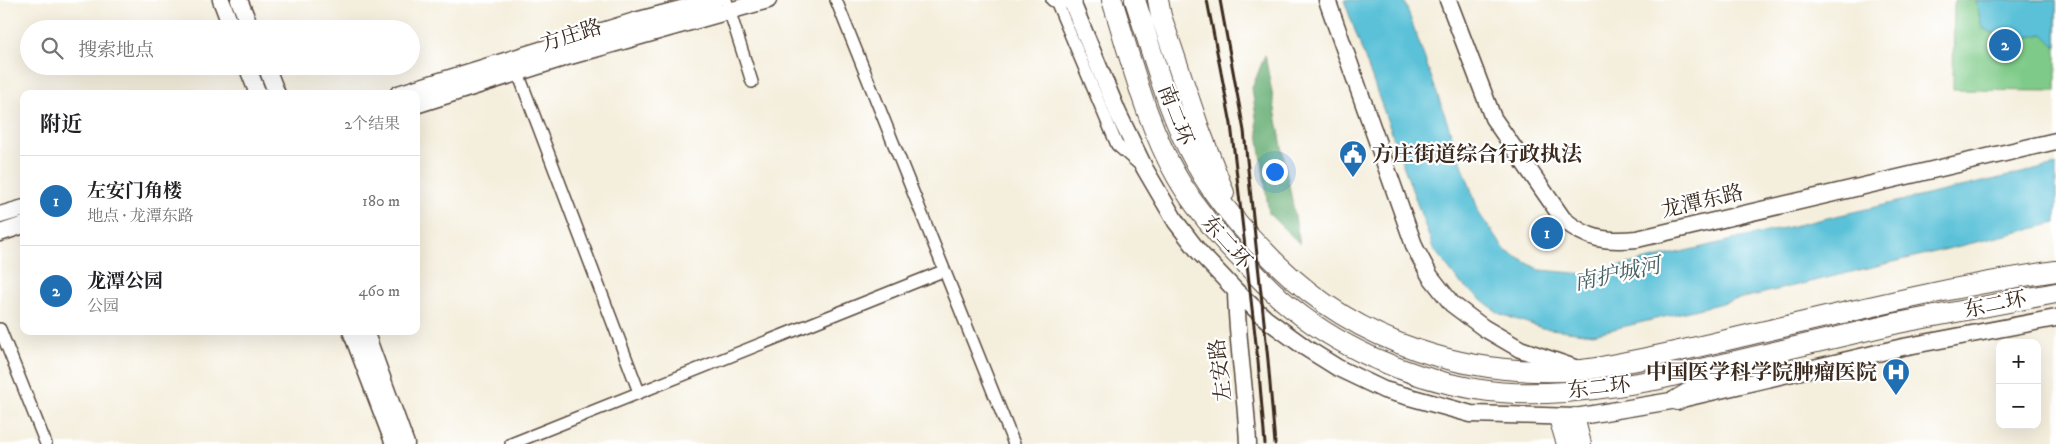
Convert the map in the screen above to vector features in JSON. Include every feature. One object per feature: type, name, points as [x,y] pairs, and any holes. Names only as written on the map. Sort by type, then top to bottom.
[{"type":"highway","name":"南二环","points":[[1112,0],[1160,144],[1176,175],[1196,206]]},
{"type":"highway","name":"南二环","points":[[1136,0],[1181,135],[1214,194],[1235,221]]},
{"type":"highway","points":[[1158,5],[1199,128],[1235,221]]},
{"type":"highway","name":"东二环","points":[[1196,206],[1218,236],[1282,300],[1312,322],[1356,350],[1393,367],[1475,389],[1526,392],[1578,391],[1614,387],[1655,380],[1898,323],[2056,293]]},
{"type":"highway","name":"东二环","points":[[1235,221],[1297,283],[1367,330],[1400,346],[1478,367],[1526,370],[1582,370],[1650,358],[1893,301],[2056,270]]},
{"type":"highway","points":[[2030,297],[2056,300]]},
{"type":"highway","points":[[1677,400],[1749,358]]},
{"type":"main road","points":[[1566,444],[1567,418]]},
{"type":"main road","points":[[1567,418],[1582,444]]},
{"type":"street","points":[[221,0],[229,20]]},
{"type":"street","points":[[239,0],[247,20]]},
{"type":"street","name":"方庄路","points":[[411,90],[635,21],[715,0]]},
{"type":"street","name":"方庄路","points":[[420,104],[728,6],[768,0]]},
{"type":"street","points":[[836,0],[943,271],[1014,444]]},
{"type":"street","points":[[1052,0],[1057,3],[1117,145],[1145,170]]},
{"type":"street","points":[[1071,0],[1118,112],[1145,170],[1176,222],[1199,252],[1266,319],[1306,348],[1344,372],[1384,390],[1471,414],[1567,418],[1677,400],[1903,347],[2056,318]]},
{"type":"street","points":[[1327,0],[1414,248],[1430,276],[1452,304],[1484,328],[1520,349],[1582,370]]},
{"type":"street","name":"龙潭东路","points":[[1448,0],[1493,118],[1563,219],[1576,230],[1593,238],[1614,241],[1637,239],[2056,141]]},
{"type":"street","name":"龙潭东路","points":[[1459,0],[1464,40]]},
{"type":"street","points":[[728,6],[752,82]]},
{"type":"street","points":[[518,73],[639,392]]},
{"type":"street","points":[[251,75],[256,90]]},
{"type":"street","points":[[270,75],[275,90]]},
{"type":"street","points":[[0,215],[20,209]]},
{"type":"street","points":[[0,233],[20,226]]},
{"type":"street","points":[[511,444],[943,271]]},
{"type":"street","name":"左安路","points":[[1236,291],[1236,327],[1247,413],[1248,444]]},
{"type":"street","points":[[0,329],[46,444]]},
{"type":"street","points":[[352,335],[394,444]]},
{"type":"street","points":[[366,335],[406,444]]},
{"type":"green space","points":[[1954,0],[2056,0],[2056,91],[1953,90]]},
{"type":"green space","points":[[1265,55],[1300,244],[1269,214],[1252,88]]},
{"type":"water","name":"南护城河","points":[[1344,0],[1404,0],[1480,215],[1506,251],[1540,270],[1586,274],[2056,165],[2056,223],[1593,334],[1542,328],[1500,314],[1459,282],[1433,248]]},
{"type":"water","points":[[1976,0],[2056,0],[2056,47],[2043,34],[2011,41],[1982,28]]},
{"type":"railway","points":[[1207,0],[1231,124],[1258,361],[1265,444]]},
{"type":"railway","points":[[1220,0],[1244,131],[1275,444]]},
{"type":"place","name":"龙潭公园","points":[[2005,45]]},
{"type":"place","name":"方庄街道综合行政执法","points":[[1353,178]]},
{"type":"place","name":"左安门角楼","points":[[1547,233]]},
{"type":"place","name":"中国医学科学院肿瘤医院","points":[[1896,396]]}]
